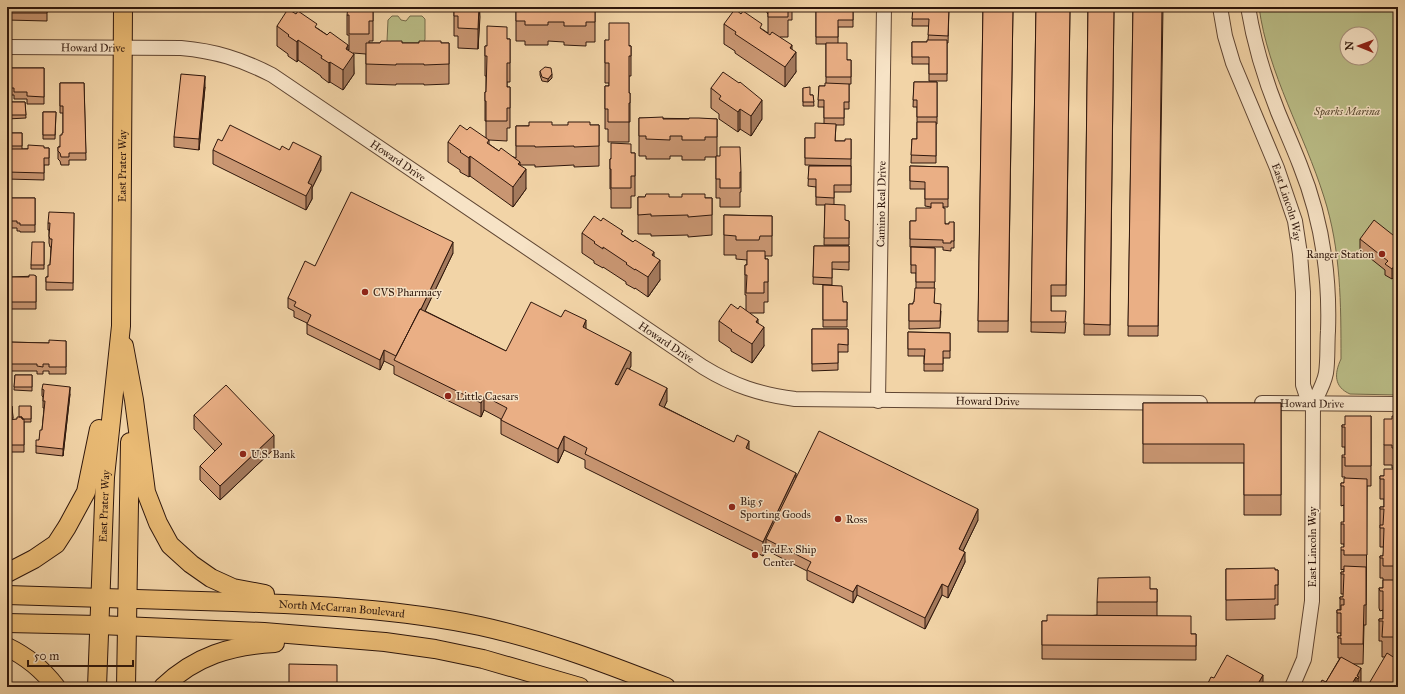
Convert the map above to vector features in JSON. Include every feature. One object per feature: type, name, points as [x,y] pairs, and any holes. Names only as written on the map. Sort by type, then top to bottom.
[{"type":"main road","name":"East Prater Way","points":[[97,687],[98,625],[105,477],[121,326],[123,7]]},
{"type":"main road","name":"East Prater Way","points":[[121,326],[130,416],[131,451],[126,687]]},
{"type":"main road","points":[[7,573],[34,559],[56,544],[70,523],[86,492],[121,326]]},
{"type":"main road","points":[[121,326],[134,400],[146,492],[158,523],[170,545],[191,564],[211,578],[233,588],[253,593],[362,609]]},
{"type":"main road","name":"North McCarran Boulevard","points":[[7,595],[302,605],[362,609],[430,618],[481,626],[550,644],[666,687]]},
{"type":"main road","points":[[7,623],[128,626],[264,632],[385,642],[435,649],[483,659],[580,687]]},
{"type":"main road","points":[[163,687],[174,677],[210,656],[252,644],[385,642]]},
{"type":"main road","points":[[7,647],[22,654],[39,668],[56,687]]},
{"type":"street","name":"Camino Real Drive","points":[[878,401],[884,7]]},
{"type":"street","name":"East Lincoln Way","points":[[1220,7],[1225,36],[1233,63],[1277,168],[1295,221],[1300,254],[1303,292],[1303,385],[1306,394],[1313,404]]},
{"type":"street","name":"East Lincoln Way","points":[[1248,7],[1257,54],[1278,112],[1301,166],[1322,240],[1328,292],[1326,374],[1321,389],[1313,404],[1312,601],[1304,659],[1292,687]]},
{"type":"street","name":"Howard Drive","points":[[7,47],[181,48],[206,50],[230,56],[254,66],[266,72],[698,364],[743,388],[768,395],[795,399],[878,401],[1217,403]]},
{"type":"street","name":"Howard Drive","points":[[1248,403],[1398,404]]},
{"type":"green space","name":"Sparks Marina","points":[[1259,7],[1398,7],[1398,395],[1350,394],[1338,384],[1337,370],[1341,359],[1341,318],[1337,257],[1330,217],[1316,173],[1278,80],[1270,56]]},
{"type":"green space","points":[[392,16],[398,16],[401,20],[406,21],[410,16],[422,16],[425,19],[424,43],[390,44],[387,41],[388,20]]},
{"type":"shaded area","points":[[1393,7],[1398,7],[1398,38]]},
{"type":"building","points":[[7,7],[47,7],[47,13],[7,13]]},
{"type":"building","points":[[348,7],[373,7],[373,21],[369,21],[369,34],[349,34],[349,15],[347,15]]},
{"type":"building","points":[[454,7],[479,7],[478,29],[458,28],[458,16],[454,16]]},
{"type":"building","points":[[516,7],[595,7],[595,22],[586,22],[586,26],[564,26],[564,22],[548,22],[548,25],[525,25],[525,21],[516,21]]},
{"type":"building","points":[[768,7],[788,7],[788,17],[768,17]]},
{"type":"building","points":[[816,7],[853,7],[853,20],[838,20],[838,37],[816,37]]},
{"type":"building","points":[[913,7],[949,7],[948,36],[928,35],[929,19],[912,19]]},
{"type":"building","points":[[983,7],[1013,7],[1008,321],[978,321]]},
{"type":"building","points":[[1036,7],[1070,7],[1066,285],[1051,285],[1051,311],[1066,311],[1065,322],[1031,322]]},
{"type":"building","points":[[1088,7],[1114,7],[1110,325],[1084,324]]},
{"type":"building","points":[[1133,7],[1162,7],[1158,326],[1128,326]]},
{"type":"building","points":[[288,9],[296,14],[298,11],[317,24],[315,27],[327,35],[330,32],[348,45],[346,49],[354,54],[343,70],[321,58],[322,56],[298,40],[297,42],[288,36],[289,35],[277,26]]},
{"type":"building","points":[[735,9],[741,14],[743,11],[762,24],[760,28],[770,35],[772,32],[792,45],[790,48],[796,52],[785,67],[735,34],[736,32],[724,24]]},
{"type":"building","points":[[609,23],[629,23],[629,46],[631,46],[631,56],[629,56],[629,122],[608,122],[608,109],[605,109],[605,86],[609,86],[609,63],[605,63],[605,40],[609,40]]},
{"type":"building","points":[[487,26],[507,27],[507,39],[510,39],[510,63],[507,63],[507,87],[510,87],[510,108],[507,108],[507,121],[486,121],[485,92],[487,56],[485,56],[485,46],[487,46]]},
{"type":"building","points":[[927,40],[947,40],[947,74],[929,74],[929,57],[912,57],[912,42],[927,42]]},
{"type":"building","points":[[381,41],[419,43],[419,41],[441,41],[441,43],[449,43],[449,64],[366,64],[366,43],[380,43]]},
{"type":"building","points":[[826,43],[847,43],[847,60],[851,60],[851,77],[826,77]]},
{"type":"building","points":[[545,67],[551,68],[552,74],[548,79],[542,77],[540,71]]},
{"type":"building","points":[[7,68],[44,68],[44,97],[27,96],[27,92],[14,92],[14,88],[7,88]]},
{"type":"building","points":[[723,72],[739,83],[740,82],[762,100],[751,116],[740,109],[738,112],[719,99],[721,96],[711,88]]},
{"type":"building","points":[[181,74],[205,76],[199,139],[174,137]]},
{"type":"building","points":[[914,82],[937,82],[937,117],[917,117],[917,100],[913,100]]},
{"type":"building","points":[[60,83],[84,83],[86,153],[69,153],[69,157],[61,157],[58,151],[58,147],[60,147],[60,135],[63,133],[63,106],[60,106]]},
{"type":"building","points":[[825,83],[849,84],[849,102],[844,102],[844,118],[824,118],[824,100],[818,100],[819,86],[825,86]]},
{"type":"building","points":[[810,87],[810,95],[813,95],[814,102],[803,102],[803,88]]},
{"type":"building","points":[[7,102],[25,102],[26,115],[7,115]]},
{"type":"building","points":[[43,112],[56,112],[55,135],[43,135]]},
{"type":"building","points":[[663,117],[663,119],[717,119],[717,137],[705,137],[705,140],[682,140],[682,136],[670,136],[670,140],[646,139],[646,136],[639,136],[639,118]]},
{"type":"building","points":[[529,122],[552,122],[552,125],[568,125],[568,122],[590,122],[590,125],[599,125],[599,146],[516,146],[516,126],[529,126]]},
{"type":"building","points":[[917,122],[936,122],[936,156],[911,155],[912,139],[917,139]]},
{"type":"building","points":[[815,123],[836,124],[835,141],[845,141],[845,139],[851,139],[851,159],[805,158],[805,138],[815,138]]},
{"type":"building","points":[[230,125],[280,150],[282,146],[289,150],[293,142],[321,156],[308,183],[312,185],[306,196],[213,150],[218,139],[222,141]]},
{"type":"building","points":[[460,125],[467,130],[470,127],[489,140],[487,143],[499,151],[501,148],[520,162],[518,164],[526,169],[513,187],[470,156],[469,158],[460,152],[461,151],[448,142]]},
{"type":"building","points":[[7,133],[22,133],[22,146],[7,146]]},
{"type":"building","points":[[611,143],[631,144],[631,153],[635,153],[635,176],[631,176],[631,188],[611,188]]},
{"type":"building","points":[[28,145],[44,146],[44,148],[49,148],[49,158],[44,158],[44,173],[7,172],[7,149],[28,149]]},
{"type":"building","points":[[720,147],[740,147],[740,188],[720,188],[720,179],[716,179],[716,156],[720,156]]},
{"type":"building","points":[[809,166],[851,166],[851,185],[834,185],[834,198],[816,197],[816,179],[808,179]]},
{"type":"building","points":[[910,166],[948,167],[948,199],[925,199],[925,182],[910,181]]},
{"type":"building","name":"CVS Pharmacy","points":[[351,192],[453,242],[421,309],[396,356],[384,350],[380,360],[307,324],[311,315],[294,306],[296,302],[288,298],[305,261],[315,266]]},
{"type":"building","points":[[646,194],[669,194],[669,197],[682,197],[682,194],[705,194],[705,198],[712,198],[712,215],[688,217],[688,215],[638,215],[638,197],[645,197]]},
{"type":"building","points":[[7,198],[35,198],[35,225],[20,225],[17,221],[7,221]]},
{"type":"building","points":[[931,203],[943,203],[943,208],[945,208],[945,224],[954,222],[954,241],[951,241],[951,243],[943,243],[943,240],[910,239],[910,221],[916,221],[916,208],[931,208]]},
{"type":"building","points":[[825,204],[845,205],[845,220],[849,221],[849,238],[824,238]]},
{"type":"building","points":[[49,212],[74,213],[73,283],[46,282],[46,277],[48,277],[48,265],[50,265],[52,239],[50,239],[49,236]]},
{"type":"building","points":[[724,215],[772,216],[772,236],[760,236],[759,240],[736,240],[736,236],[724,235]]},
{"type":"building","points":[[594,216],[601,221],[603,218],[623,231],[621,234],[633,242],[635,240],[654,252],[652,255],[660,260],[648,277],[626,264],[627,263],[603,247],[603,249],[594,243],[595,242],[582,233]]},
{"type":"building","points":[[1374,220],[1398,239],[1398,269],[1394,266],[1392,269],[1385,264],[1388,261],[1360,239]]},
{"type":"building","points":[[7,232],[11,232],[11,244],[7,244]]},
{"type":"building","points":[[32,242],[44,242],[44,265],[31,265]]},
{"type":"building","points":[[814,246],[849,246],[849,262],[832,262],[832,278],[813,277]]},
{"type":"building","points":[[911,247],[935,248],[935,282],[916,282],[916,265],[911,265]]},
{"type":"building","points":[[747,251],[765,251],[765,259],[768,259],[768,282],[764,282],[764,293],[746,293],[747,275],[745,275],[745,265],[747,265]]},
{"type":"building","points":[[7,262],[11,262],[11,275],[7,275]]},
{"type":"building","points":[[29,275],[36,276],[36,302],[7,302],[7,277],[29,277]]},
{"type":"building","points":[[823,285],[842,286],[843,302],[847,302],[847,320],[823,320]]},
{"type":"building","points":[[915,288],[935,288],[934,303],[941,304],[940,321],[909,321],[909,304],[913,304],[914,302]]},
{"type":"building","points":[[531,302],[561,317],[565,310],[586,320],[583,327],[631,352],[615,384],[618,385],[627,368],[667,388],[659,405],[734,442],[737,435],[749,441],[746,448],[796,473],[763,542],[585,454],[587,448],[564,436],[558,449],[501,420],[507,408],[484,396],[481,403],[394,360],[420,309],[506,351]]},
{"type":"building","points":[[731,304],[738,309],[740,306],[758,319],[756,322],[764,327],[752,344],[731,331],[732,330],[719,321]]},
{"type":"building","points":[[812,329],[848,329],[848,345],[838,344],[838,363],[812,364]]},
{"type":"building","points":[[908,332],[950,333],[950,351],[943,351],[943,364],[924,364],[925,349],[908,349]]},
{"type":"building","points":[[49,340],[66,341],[66,367],[49,367],[49,364],[43,364],[43,367],[37,366],[37,364],[7,364],[7,342],[49,343]]},
{"type":"building","points":[[8,375],[8,387],[7,387]]},
{"type":"building","points":[[15,375],[32,375],[32,387],[14,387]]},
{"type":"building","points":[[43,384],[70,387],[63,449],[36,446],[36,440],[39,440],[40,430],[42,430],[45,401],[43,401]]},
{"type":"building","name":"U.S. Bank","points":[[226,385],[274,435],[220,486],[200,466],[222,444],[194,415]]},
{"type":"building","points":[[1143,403],[1281,403],[1281,495],[1244,495],[1244,444],[1143,444]]},
{"type":"building","points":[[7,406],[12,406],[13,418],[7,418]]},
{"type":"building","points":[[19,406],[31,406],[31,419],[22,419],[22,417],[19,417]]},
{"type":"building","points":[[1345,416],[1371,416],[1371,466],[1345,466],[1345,457],[1342,457],[1342,455],[1345,455],[1345,427],[1342,427],[1342,425],[1345,425]]},
{"type":"building","points":[[1392,416],[1395,416],[1395,419],[1398,419],[1398,445],[1395,445],[1395,448],[1392,448],[1392,445],[1384,445],[1384,419],[1392,419]]},
{"type":"building","points":[[17,417],[22,417],[22,419],[24,419],[24,445],[7,445],[7,420],[17,419]]},
{"type":"building","points":[[819,431],[978,509],[959,549],[965,552],[948,587],[942,584],[925,618],[857,585],[853,592],[807,570],[811,562],[766,539]]},
{"type":"building","points":[[1384,469],[1398,469],[1398,566],[1383,566],[1383,558],[1380,558],[1380,556],[1383,556],[1384,528],[1380,528],[1380,525],[1383,525],[1384,509],[1380,509],[1380,507],[1384,507],[1384,479],[1380,479],[1380,476],[1384,476]]},
{"type":"building","points":[[1344,478],[1367,479],[1367,555],[1344,555],[1344,550],[1341,550],[1341,547],[1344,547],[1344,524],[1341,524],[1341,522],[1344,522],[1344,486],[1341,486],[1341,483],[1344,483]]},
{"type":"building","points":[[1344,566],[1366,567],[1366,605],[1364,605],[1363,644],[1341,644],[1341,638],[1338,638],[1338,636],[1341,636],[1341,613],[1337,613],[1337,610],[1341,610],[1341,605],[1344,605],[1344,599],[1340,599],[1340,597],[1343,597],[1344,574],[1341,574],[1341,572],[1344,572]]},
{"type":"building","points":[[1275,568],[1275,570],[1278,570],[1278,585],[1275,585],[1275,599],[1226,600],[1226,569]]},
{"type":"building","points":[[1150,577],[1150,589],[1157,589],[1157,602],[1097,602],[1098,578]]},
{"type":"building","points":[[1383,580],[1398,580],[1398,637],[1382,637],[1383,621],[1379,621],[1379,619],[1383,619],[1383,591],[1380,591],[1379,588],[1383,588]]},
{"type":"building","points":[[1047,615],[1191,616],[1191,634],[1196,634],[1196,646],[1042,645],[1042,621],[1047,621]]},
{"type":"building","points":[[1387,653],[1398,660],[1398,678],[1393,687],[1367,687]]},
{"type":"building","points":[[1227,655],[1263,675],[1256,687],[1211,687],[1207,685],[1211,677],[1214,678]]},
{"type":"building","points":[[1341,657],[1361,668],[1357,676],[1359,677],[1358,679],[1356,677],[1350,687],[1323,687],[1324,684],[1321,682],[1322,680],[1326,682]]},
{"type":"building","points":[[289,664],[337,665],[337,687],[289,687]]},
{"type":"building","points":[[186,685],[238,687],[186,687]]},
{"type":"place","name":"Ranger Station","points":[[1382,254]]},
{"type":"place","name":"CVS Pharmacy","points":[[365,292]]},
{"type":"place","name":"Little Caesars","points":[[448,396]]},
{"type":"place","name":"U.S. Bank","points":[[243,454]]},
{"type":"place","name":"Big 5 Sporting Goods","points":[[732,507]]},
{"type":"place","name":"Ross","points":[[838,519]]},
{"type":"place","name":"FedEx Ship Center","points":[[755,555]]}]
